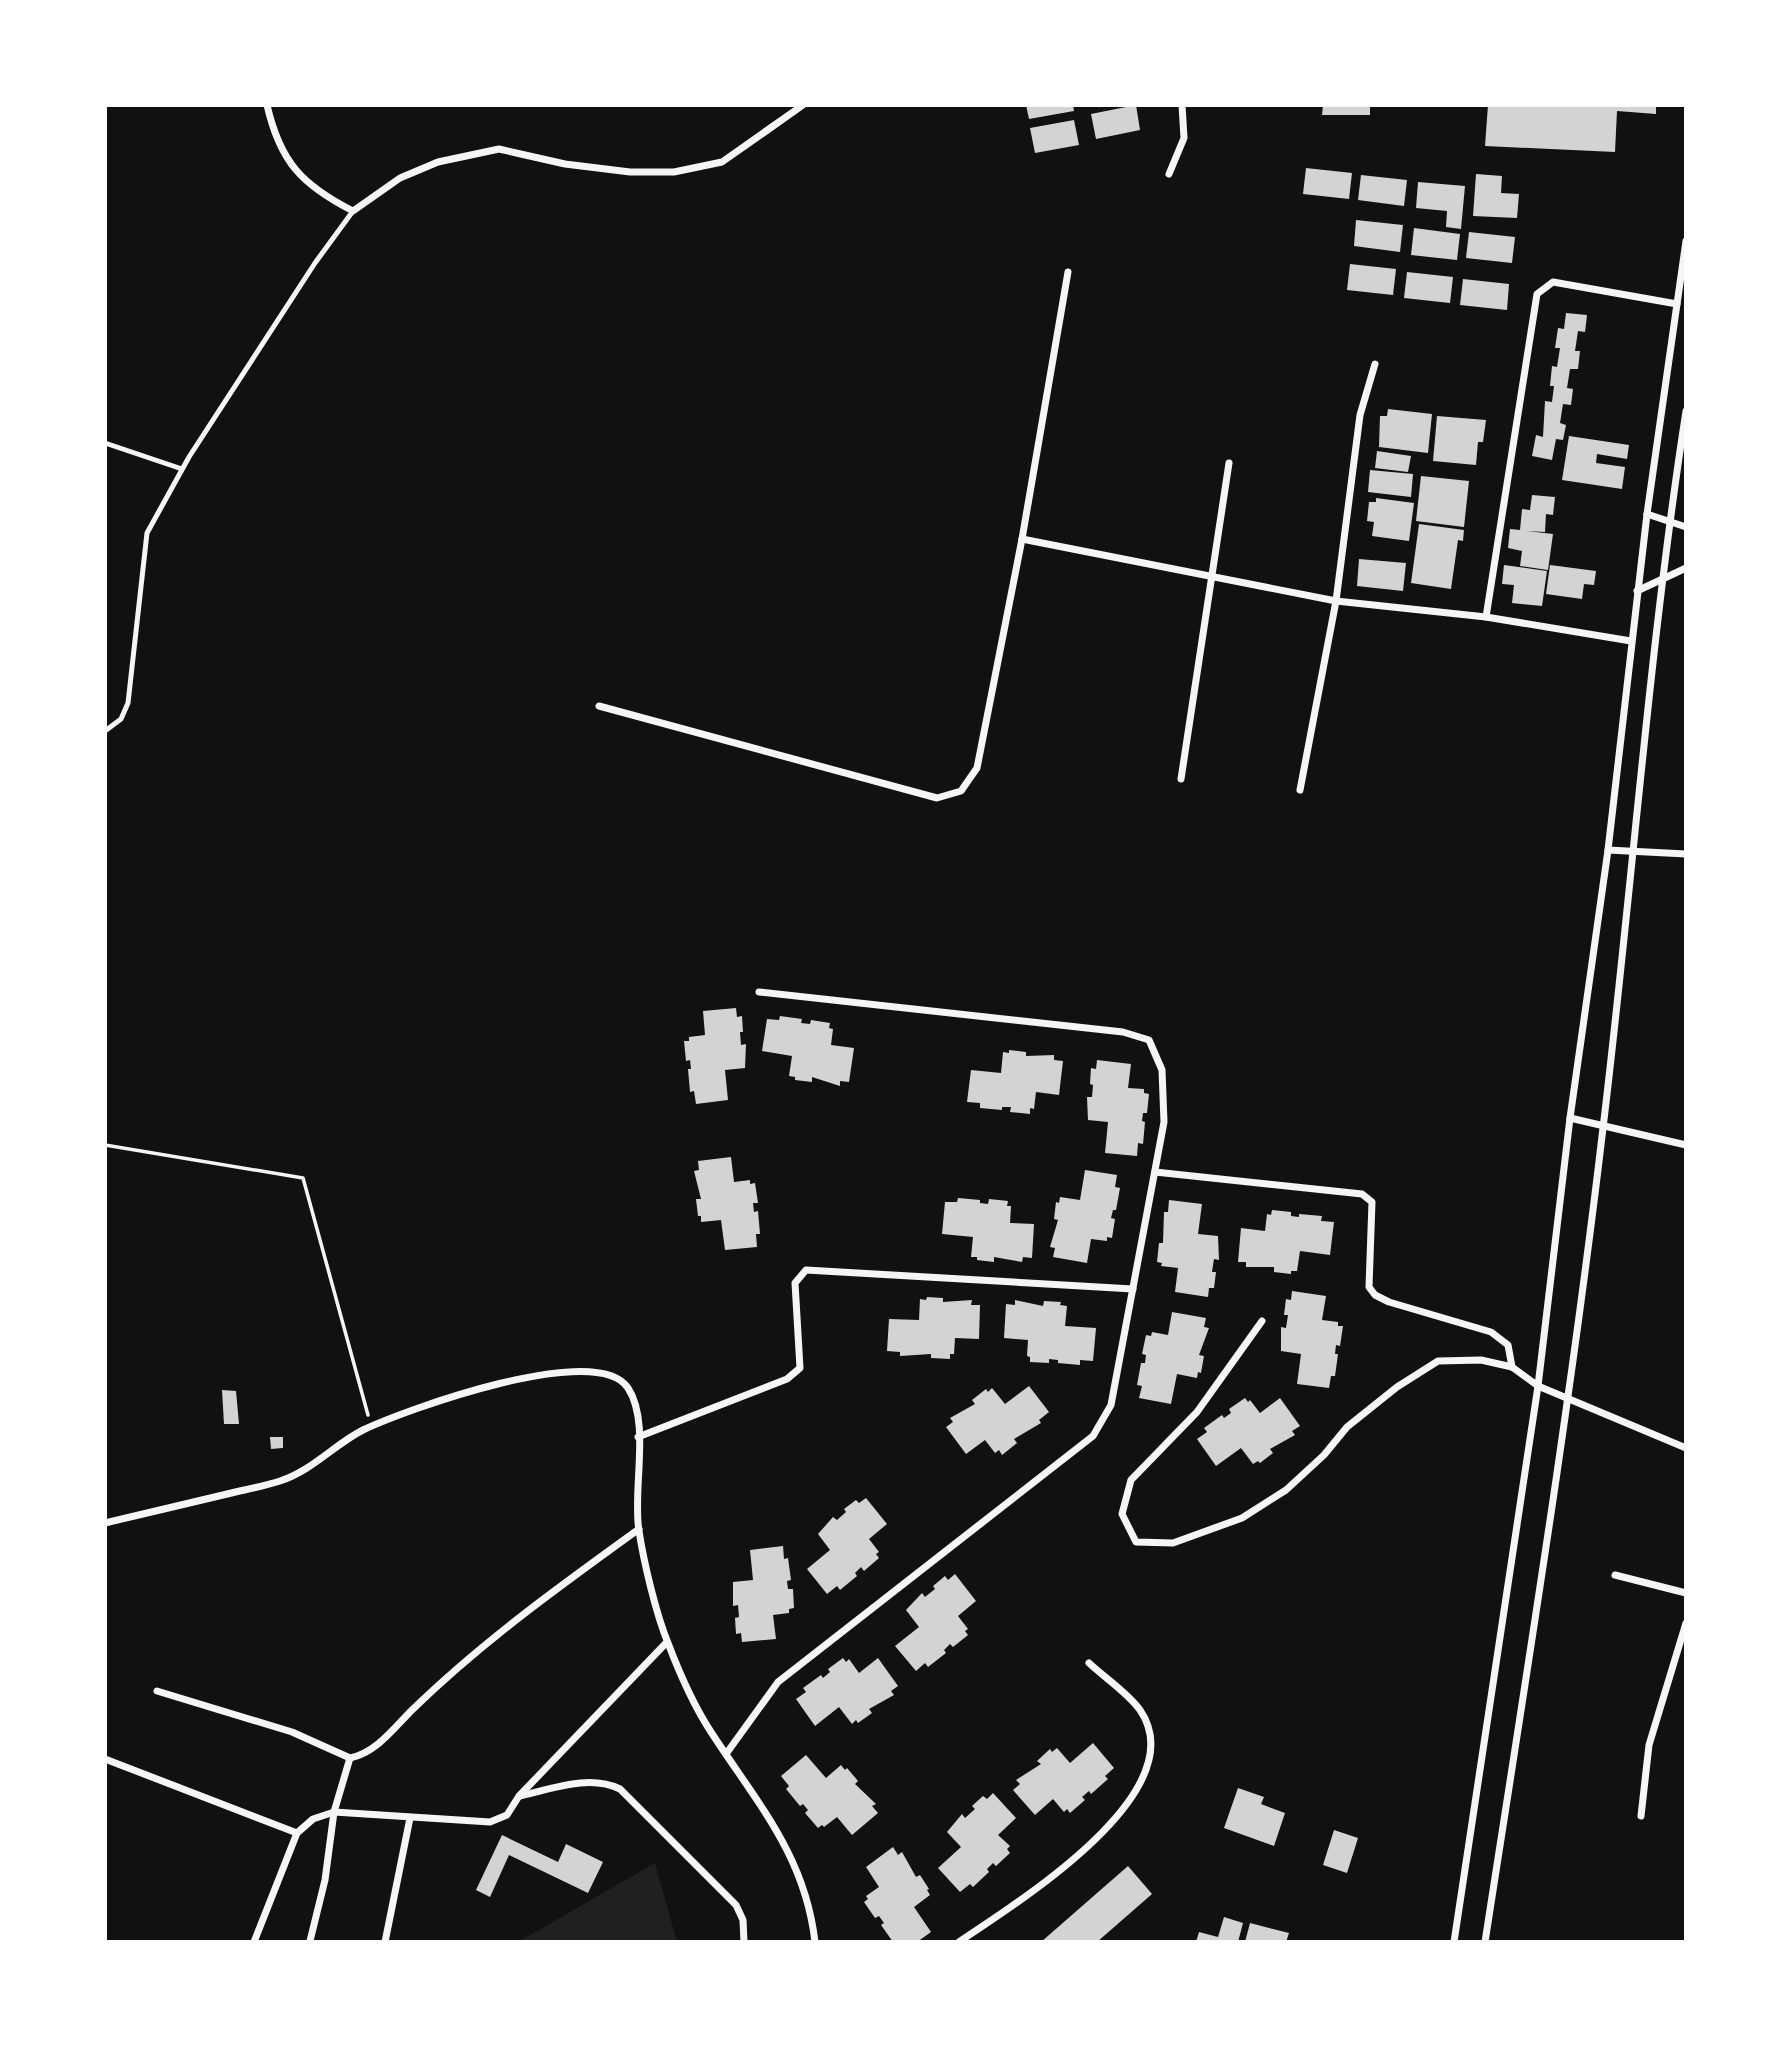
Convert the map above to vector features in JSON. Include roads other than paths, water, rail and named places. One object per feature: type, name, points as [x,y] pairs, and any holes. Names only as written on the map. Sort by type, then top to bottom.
[{"type":"street","points":[[267,105],[294,172],[327,198],[353,211],[400,178],[438,163],[499,149],[565,164],[630,172],[674,172],[722,162],[803,105]]},
{"type":"street","points":[[1169,174],[1184,138],[1182,105]]},
{"type":"street","points":[[1454,1942],[1538,1386],[1570,1118],[1608,850],[1637,591],[1686,241]]},
{"type":"street","points":[[599,706],[937,797],[961,791],[977,768],[1022,539],[1068,272]]},
{"type":"street","points":[[1486,617],[1537,294],[1553,282],[1676,304]]},
{"type":"street","points":[[1300,790],[1336,601],[1360,415],[1375,365]]},
{"type":"street","points":[[1485,1942],[1568,1399],[1604,1126],[1661,581],[1686,411]]},
{"type":"street","points":[[1181,779],[1229,463]]},
{"type":"street","points":[[1647,514],[1686,527]]},
{"type":"street","points":[[1022,539],[1336,601],[1486,617],[1631,641]]},
{"type":"street","points":[[1637,591],[1686,568]]},
{"type":"street","points":[[1608,850],[1686,854]]},
{"type":"street","points":[[726,1754],[778,1682],[1093,1436],[1111,1405],[1164,1122],[1163,1070],[1149,1040],[1124,1032],[759,992]]},
{"type":"street","points":[[1570,1118],[1686,1144]]},
{"type":"street","points":[[1155,1172],[1362,1194],[1372,1202],[1369,1287],[1376,1295],[1389,1302],[1491,1332],[1508,1345],[1512,1367]]},
{"type":"street","points":[[638,1437],[787,1379],[800,1368],[795,1283],[806,1270],[1133,1289]]},
{"type":"street","points":[[1262,1321],[1197,1412],[1131,1480],[1122,1514],[1136,1542],[1173,1543],[1242,1518],[1286,1490],[1324,1455],[1347,1427],[1397,1387],[1438,1361],[1481,1360],[1512,1367],[1538,1386],[1686,1447]]},
{"type":"street","points":[[105,1523],[281,1481],[324,1459],[371,1427],[429,1403],[498,1382],[586,1373],[610,1376],[627,1385],[637,1405],[639,1529],[667,1642],[709,1729],[761,1805],[799,1871],[812,1915],[815,1942]]},
{"type":"street","points":[[157,1691],[292,1732],[350,1758],[365,1755],[420,1702],[520,1614],[639,1529]]},
{"type":"street","points":[[1615,1575],[1686,1593]]},
{"type":"street","points":[[1641,1816],[1649,1745],[1686,1623]]},
{"type":"street","points":[[254,1942],[297,1833],[313,1819],[334,1812],[490,1822],[507,1815],[519,1796],[667,1642]]},
{"type":"street","points":[[959,1942],[1044,1883],[1118,1819],[1139,1787],[1148,1763],[1150,1741],[1140,1711],[1089,1663]]},
{"type":"street","points":[[310,1941],[325,1880],[334,1812],[350,1758]]},
{"type":"street","points":[[105,1759],[297,1833]]},
{"type":"street","points":[[519,1796],[588,1781],[605,1782],[620,1789],[736,1905],[743,1920],[744,1942]]},
{"type":"street","points":[[385,1942],[410,1818]]},
{"type":"lane","points":[[105,731],[121,719],[128,703],[148,533],[182,469],[267,334],[353,211]]},
{"type":"lane","points":[[105,443],[182,469]]}]
